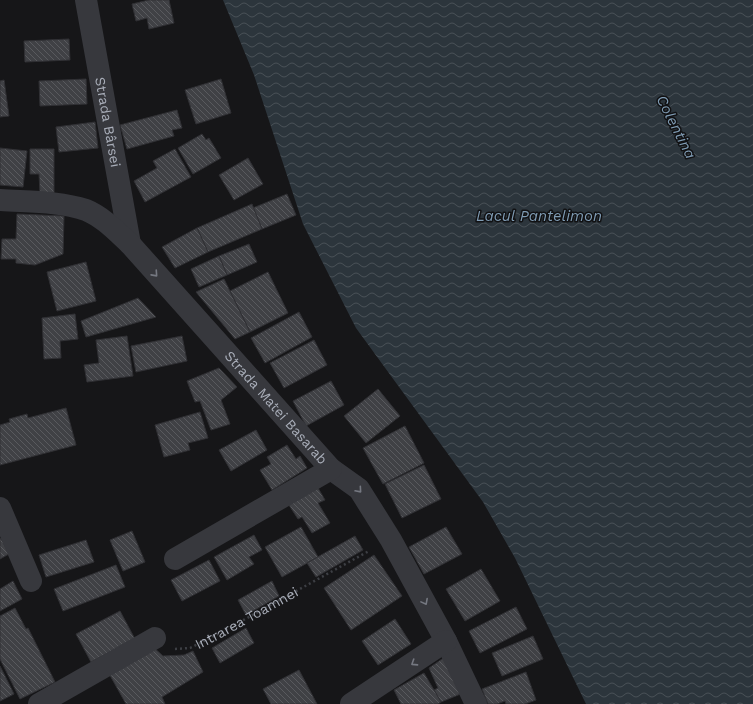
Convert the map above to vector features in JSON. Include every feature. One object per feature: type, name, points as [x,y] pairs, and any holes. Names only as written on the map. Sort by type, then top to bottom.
[{"type":"street","name":"Strada Bârsei","points":[[86,0],[130,244]]},
{"type":"street","name":"Strada Matei Basarab","points":[[0,200],[68,206],[86,210],[101,218],[130,244],[332,469],[359,488],[391,540],[446,641],[476,704]]},
{"type":"street","points":[[175,559],[332,469]]},
{"type":"street","points":[[0,508],[31,581]]},
{"type":"street","points":[[39,704],[155,638]]},
{"type":"street","points":[[351,704],[446,641]]},
{"type":"path","name":"Intrarea Toamnei","points":[[155,638],[168,648],[190,648],[218,634],[350,560],[391,540]]},
{"type":"water","name":"Lacul Pantelimon","points":[[223,0],[753,0],[753,704],[586,704],[515,558],[483,502],[356,328],[303,224],[254,75]]},
{"type":"building","points":[[149,0],[169,0],[174,23],[149,29],[147,18],[136,21],[132,4]]},
{"type":"building","points":[[69,39],[70,60],[25,62],[24,41]]},
{"type":"building","points":[[86,79],[87,104],[40,106],[39,81]]},
{"type":"building","points":[[221,79],[231,113],[196,124],[185,90]]},
{"type":"building","points":[[4,80],[9,116],[0,117],[0,81]]},
{"type":"building","points":[[177,110],[182,128],[172,130],[174,136],[127,149],[120,125]]},
{"type":"building","points":[[95,122],[98,148],[59,152],[56,127]]},
{"type":"building","points":[[202,134],[206,140],[209,138],[221,158],[193,174],[178,148]]},
{"type":"building","points":[[0,148],[27,151],[23,187],[0,185]]},
{"type":"building","points":[[30,149],[54,149],[54,193],[40,193],[39,174],[30,174]]},
{"type":"building","points":[[175,149],[191,177],[145,202],[134,181],[157,168],[153,161]]},
{"type":"building","points":[[248,158],[263,184],[234,200],[219,175]]},
{"type":"building","points":[[287,194],[296,215],[262,229],[253,208]]},
{"type":"building","points":[[252,204],[262,229],[208,252],[197,228]]},
{"type":"building","points":[[17,214],[64,216],[63,254],[35,265],[16,263],[16,259],[1,259],[2,239],[16,239]]},
{"type":"building","points":[[197,228],[208,252],[175,268],[162,247]]},
{"type":"building","points":[[249,244],[257,262],[227,275],[219,256]]},
{"type":"building","points":[[219,256],[227,275],[199,287],[191,269]]},
{"type":"building","points":[[86,262],[96,301],[57,311],[47,272]]},
{"type":"building","points":[[268,272],[288,313],[250,332],[230,291]]},
{"type":"building","points":[[224,279],[250,332],[235,339],[196,292]]},
{"type":"building","points":[[138,298],[156,317],[86,337],[81,321]]},
{"type":"building","points":[[299,312],[312,337],[265,363],[251,338]]},
{"type":"building","points":[[75,314],[78,339],[60,341],[61,358],[44,359],[42,318]]},
{"type":"building","points":[[127,336],[133,376],[87,382],[84,365],[99,363],[96,340]]},
{"type":"building","points":[[182,336],[187,361],[136,372],[131,346]]},
{"type":"building","points":[[314,340],[327,365],[284,388],[270,363]]},
{"type":"building","points":[[219,368],[237,387],[221,400],[230,424],[211,430],[200,401],[195,402],[187,381]]},
{"type":"building","points":[[331,381],[344,405],[306,426],[293,401]]},
{"type":"building","points":[[378,389],[400,416],[366,443],[344,416]]},
{"type":"building","points":[[66,408],[76,445],[0,465],[0,425],[10,422],[9,419],[27,414],[28,418]]},
{"type":"building","points":[[200,412],[208,438],[188,443],[190,450],[164,457],[155,425]]},
{"type":"building","points":[[405,426],[424,463],[383,484],[363,448]]},
{"type":"building","points":[[256,430],[267,450],[231,471],[219,450]]},
{"type":"building","points":[[287,445],[296,459],[300,456],[307,468],[272,490],[260,470],[271,464],[267,457]]},
{"type":"building","points":[[424,465],[441,499],[402,518],[385,484]]},
{"type":"building","points":[[314,481],[325,500],[318,503],[330,523],[312,533],[302,517],[298,519],[285,499]]},
{"type":"building","points":[[301,527],[318,557],[282,577],[265,547]]},
{"type":"building","points":[[446,527],[462,554],[424,574],[409,547]]},
{"type":"building","points":[[132,531],[145,562],[123,571],[110,540]]},
{"type":"building","points":[[254,535],[262,550],[249,557],[254,564],[227,580],[214,557]]},
{"type":"building","points":[[355,536],[363,550],[316,577],[307,563]]},
{"type":"building","points":[[1,538],[9,554],[0,559],[0,539]]},
{"type":"building","points":[[86,540],[94,562],[46,577],[39,555]]},
{"type":"building","points":[[374,555],[402,596],[351,630],[324,588]]},
{"type":"building","points":[[209,560],[220,581],[182,601],[171,580]]},
{"type":"building","points":[[116,565],[125,587],[63,611],[54,589]]},
{"type":"building","points":[[481,569],[500,601],[465,621],[446,589]]},
{"type":"building","points":[[13,581],[22,599],[0,611],[0,589]]},
{"type":"building","points":[[272,581],[279,596],[246,615],[238,600]]},
{"type":"building","points":[[516,607],[527,629],[480,653],[469,631]]},
{"type":"building","points":[[15,608],[26,629],[28,628],[55,682],[20,699],[0,659],[0,616]]},
{"type":"building","points":[[120,611],[135,639],[91,662],[76,634]]},
{"type":"building","points":[[395,619],[411,644],[378,665],[362,641]]},
{"type":"building","points":[[246,628],[254,643],[220,663],[212,648]]},
{"type":"building","points":[[533,636],[543,659],[502,676],[492,653]]},
{"type":"building","points":[[152,646],[163,656],[184,655],[193,651],[203,672],[162,697],[165,704],[126,704],[107,670]]},
{"type":"building","points":[[445,657],[463,693],[441,702],[434,690],[438,688],[429,668]]},
{"type":"building","points":[[0,666],[14,694],[0,701]]},
{"type":"building","points":[[299,670],[317,704],[271,704],[263,689]]},
{"type":"building","points":[[526,672],[536,700],[525,704],[506,704],[505,701],[497,704],[488,704],[482,689]]},
{"type":"building","points":[[424,673],[441,702],[438,704],[401,704],[394,690]]},
{"type":"water label","name":"Colentina","points":[[676,127]]}]
